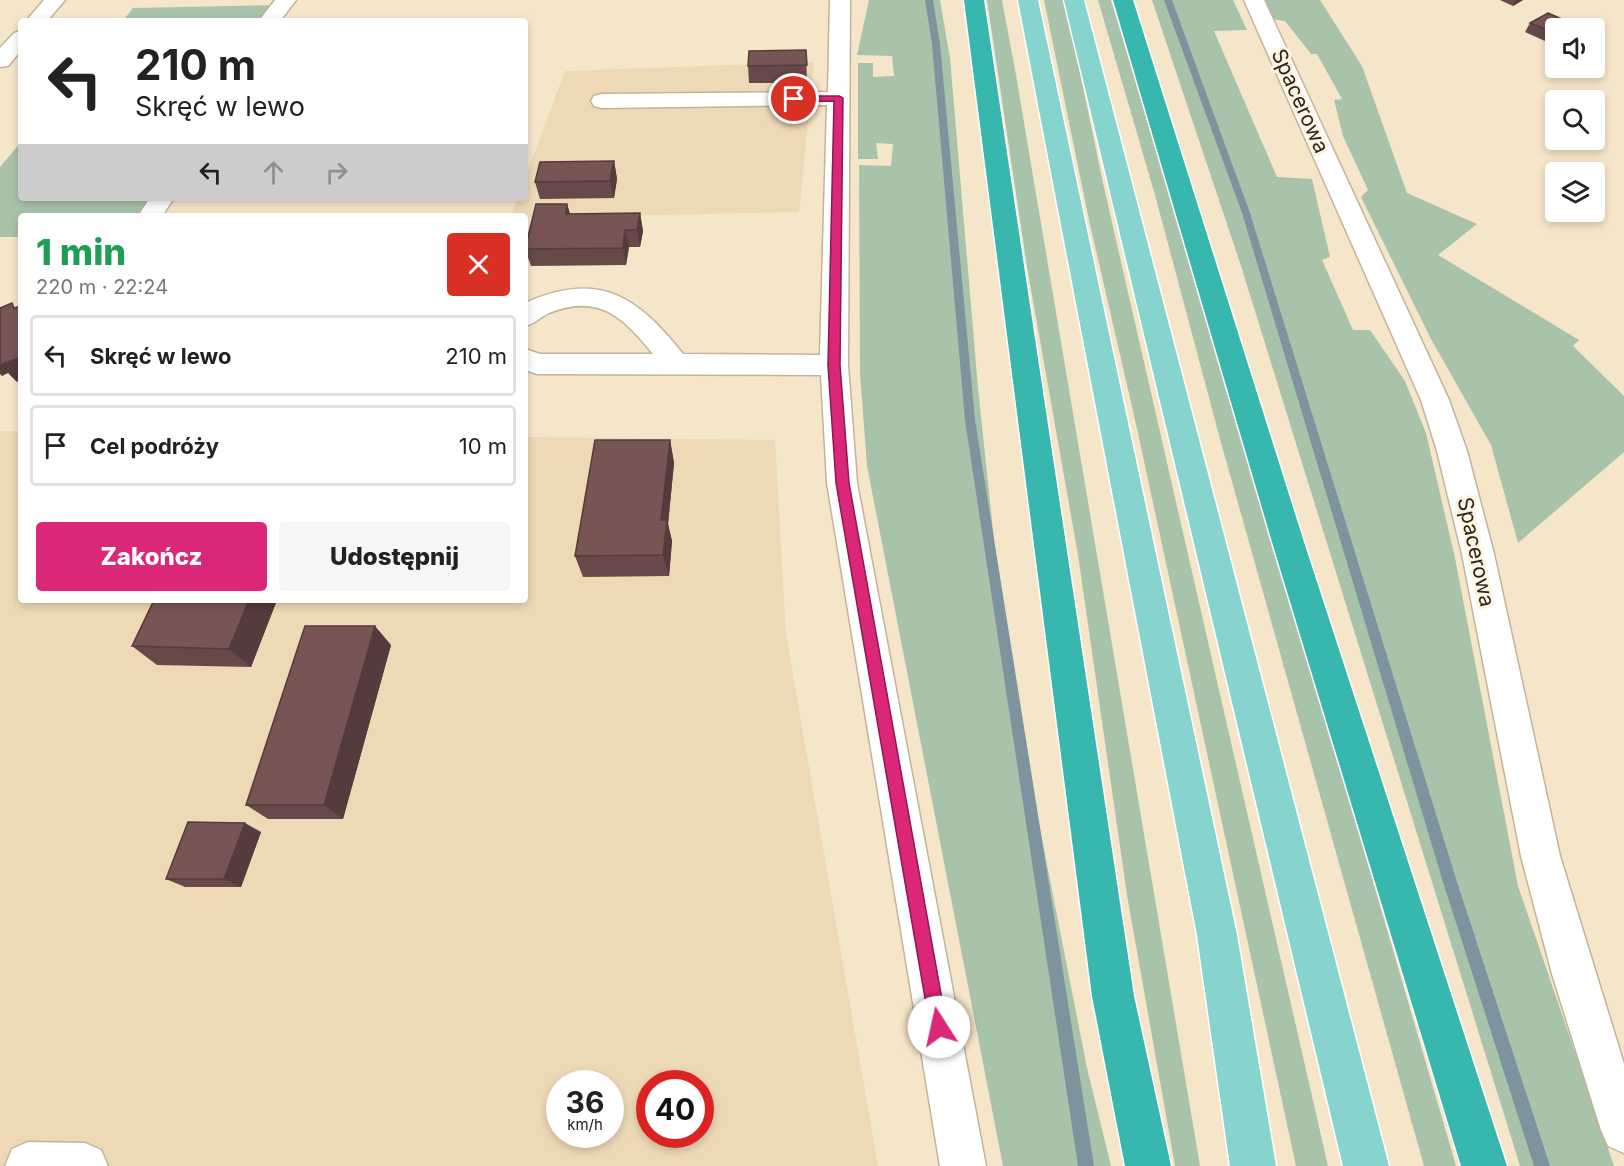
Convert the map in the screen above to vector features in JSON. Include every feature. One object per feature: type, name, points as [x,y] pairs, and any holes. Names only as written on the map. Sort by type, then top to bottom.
[{"type":"highway","points":[[974,0],[1113,996],[1148,1166]]},
{"type":"highway","points":[[1128,8],[1322,654],[1484,1166]]},
{"type":"main road","points":[[1028,0],[1217,935],[1253,1166]]},
{"type":"main road","points":[[1074,0],[1366,1166]]},
{"type":"street","points":[[39,18],[55,0]]},
{"type":"street","points":[[271,18],[286,0]]},
{"type":"street","points":[[840,0],[834,365],[842,483],[963,1166]]},
{"type":"street","name":"Spacerowa","points":[[1254,0],[1435,400],[1448,438],[1472,531],[1531,817],[1588,1022],[1624,1130]]},
{"type":"street","points":[[0,61],[18,40]]},
{"type":"street","points":[[602,101],[839,98]]},
{"type":"street","points":[[528,312],[563,297],[598,295],[622,306],[649,330],[677,366]]},
{"type":"street","points":[[528,360],[537,364],[834,365]]},
{"type":"street","points":[[28,1165],[85,1166]]},
{"type":"shaded area","points":[[814,62],[799,212],[528,218],[528,213],[512,213],[517,201],[528,201],[528,170],[565,71]]},
{"type":"shaded area","points":[[0,431],[18,431],[18,603],[528,603],[528,437],[775,440],[786,634],[878,1166],[0,1166]]},
{"type":"green space","points":[[869,0],[940,0],[950,58],[978,388],[1002,615],[1039,824],[1087,1068],[1111,1166],[1003,1166],[867,466],[860,373],[859,165],[891,166],[893,144],[876,143],[878,159],[858,159],[858,63],[873,63],[873,77],[894,76],[892,56],[857,55]]},
{"type":"green space","points":[[987,0],[1002,0],[1016,75],[1200,1166],[1175,1166],[1127,895],[1078,555],[1027,267]]},
{"type":"green space","points":[[1044,0],[1065,0],[1103,183],[1328,1166],[1296,1166],[1136,424],[1089,220]]},
{"type":"green space","points":[[1098,0],[1111,0],[1230,391],[1456,1166],[1424,1166],[1220,439],[1155,195]]},
{"type":"green space","points":[[1152,0],[1233,0],[1247,30],[1214,31],[1277,177],[1312,179],[1330,257],[1322,260],[1353,330],[1370,330],[1405,381],[1426,433],[1455,558],[1518,886],[1614,1166],[1520,1166],[1241,266]]},
{"type":"green space","points":[[1265,0],[1320,0],[1362,66],[1407,193],[1477,224],[1438,255],[1579,340],[1573,346],[1624,396],[1624,452],[1518,543],[1491,445],[1431,339],[1361,197],[1368,190],[1343,136],[1334,100],[1342,99],[1317,54],[1311,54],[1285,21],[1270,19]]},
{"type":"green space","points":[[275,5],[267,18],[125,18],[133,8]]},
{"type":"green space","points":[[18,146],[18,201],[148,201],[140,213],[18,213],[18,237],[0,237],[0,167]]},
{"type":"building","points":[[1548,13],[1559,18],[1545,18],[1545,29],[1530,23]]},
{"type":"building","points":[[806,50],[807,65],[748,66],[749,51]]},
{"type":"building","points":[[614,161],[610,181],[535,182],[540,162]]},
{"type":"building","points":[[536,204],[567,204],[566,214],[640,213],[637,230],[625,230],[623,248],[528,249],[528,237]]},
{"type":"building","points":[[12,303],[14,308],[18,307],[18,358],[0,365],[0,308]]},
{"type":"building","points":[[595,440],[670,440],[661,520],[667,520],[663,555],[575,556]]},
{"type":"building","points":[[153,603],[248,603],[229,649],[132,646]]},
{"type":"building","points":[[305,626],[375,626],[324,805],[246,805]]},
{"type":"building","points":[[188,822],[245,823],[224,879],[166,879]]},
{"type":"waterway","points":[[929,0],[936,44],[970,420],[1086,1166]]},
{"type":"waterway","points":[[1168,0],[1246,213],[1450,882],[1542,1166]]},
{"type":"route","points":[[794,99],[839,98],[834,365],[842,483],[939,1027]]}]
